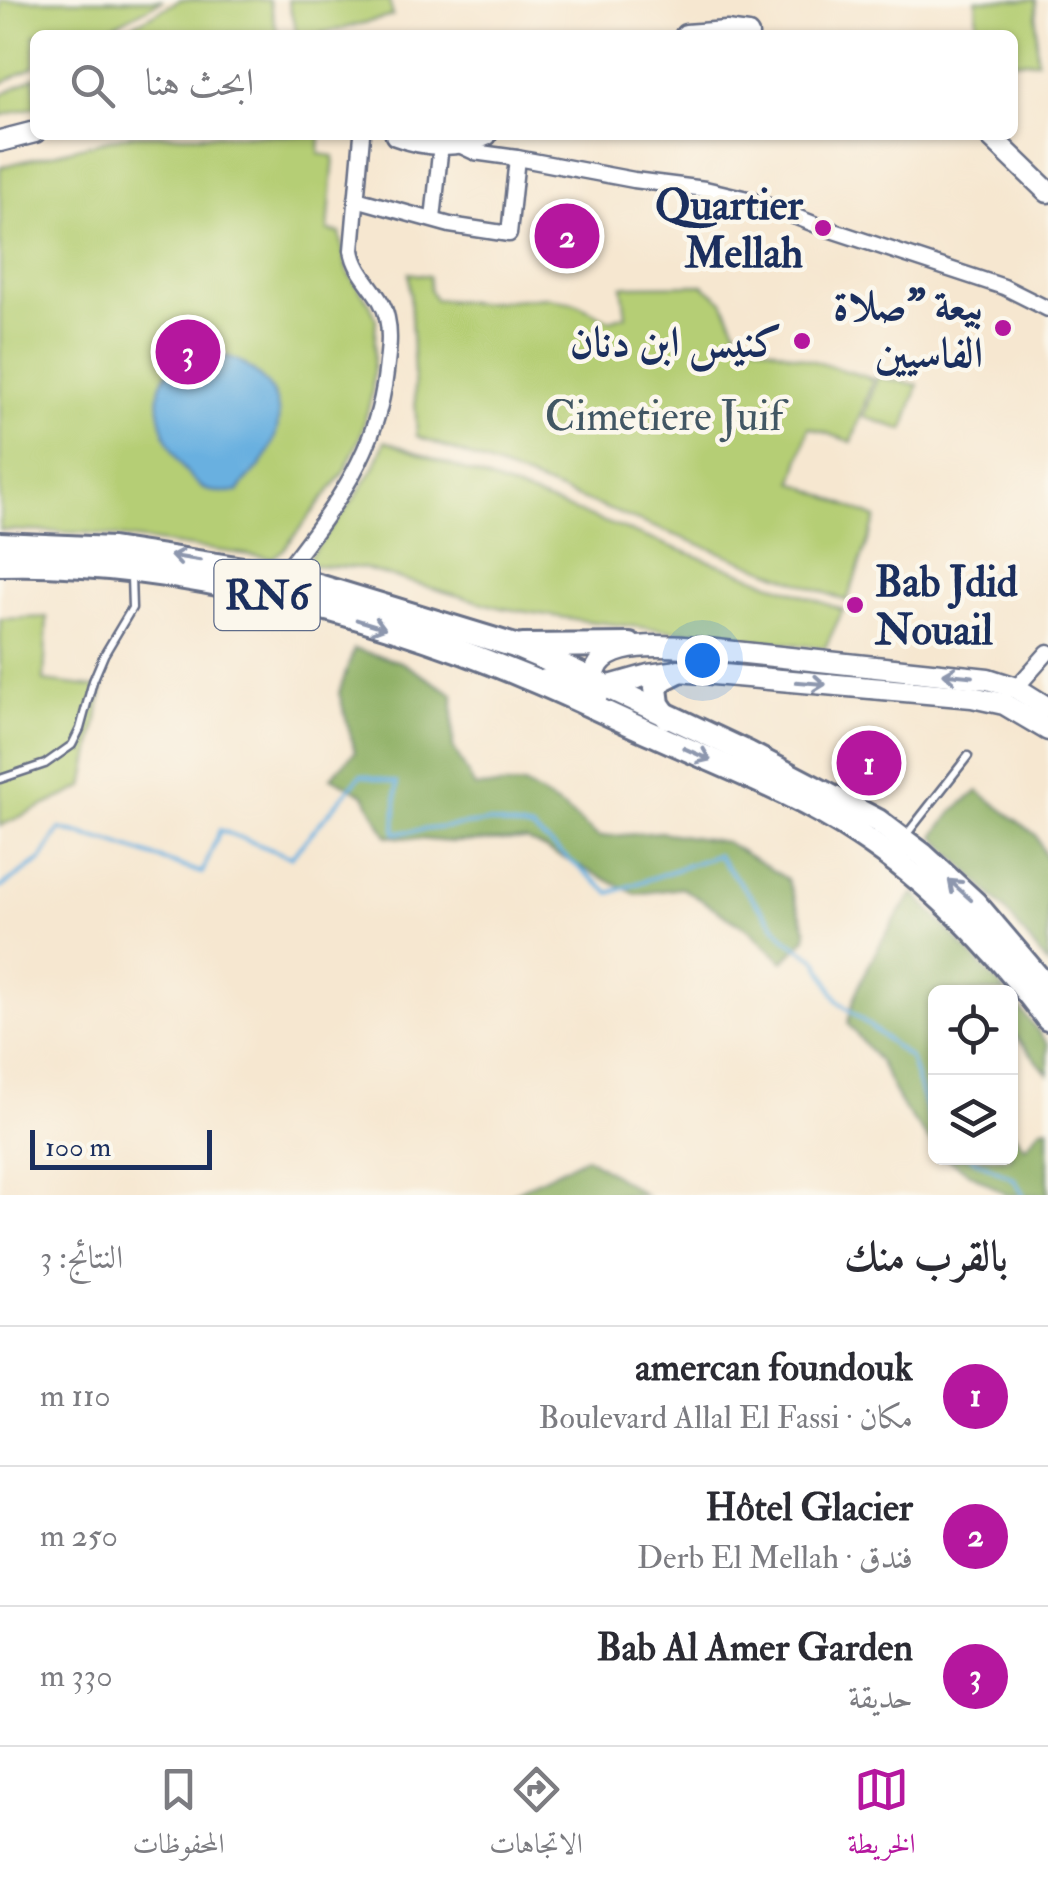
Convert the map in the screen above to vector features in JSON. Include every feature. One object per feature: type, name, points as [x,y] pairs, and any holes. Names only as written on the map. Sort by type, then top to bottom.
[{"type":"main road","points":[[0,140],[30,133]]},
{"type":"main road","points":[[425,140],[449,144],[465,140]]},
{"type":"main road","points":[[994,140],[1048,192]]},
{"type":"main road","name":"RN6","points":[[0,544],[112,549],[282,575],[515,646],[605,685],[838,798],[902,840],[915,863],[990,946],[1048,1019]]},
{"type":"main road","name":"RN6","points":[[0,564],[131,572],[228,586],[290,600],[524,676],[830,817],[915,863],[990,918],[1048,989]]},
{"type":"main road","points":[[608,715],[602,663],[630,645]]},
{"type":"main road","points":[[515,646],[702,648],[980,678],[1016,688],[1048,708]]},
{"type":"main road","points":[[524,676],[605,685],[679,671],[980,698],[1011,708],[1048,730]]},
{"type":"main road","points":[[667,717],[656,700],[656,688],[663,679],[679,671]]},
{"type":"street","points":[[282,575],[352,476],[372,439],[383,400],[388,320],[353,258],[362,140]]},
{"type":"street","points":[[433,218],[449,144],[474,152],[634,180],[705,188],[756,201],[818,226],[1004,287],[1048,309]]},
{"type":"street","points":[[356,199],[450,225],[509,234],[517,158]]},
{"type":"street","points":[[1016,688],[1048,652]]},
{"type":"lane","points":[[0,779],[46,764],[72,745],[104,654],[132,608],[131,572]]},
{"type":"lane","points":[[902,840],[968,756]]},
{"type":"green space","points":[[0,0],[163,0],[105,30],[30,30],[30,69],[0,84]]},
{"type":"green space","points":[[180,0],[269,0],[277,30],[123,30]]},
{"type":"green space","points":[[288,0],[389,0],[393,16],[336,30],[296,30]]},
{"type":"green space","points":[[976,0],[1036,0],[1037,61],[1018,61],[1018,30],[977,30]]},
{"type":"green space","points":[[30,80],[30,108],[0,116],[0,96]]},
{"type":"green space","points":[[109,140],[320,140],[319,154],[334,156],[328,231],[340,233],[347,271],[376,319],[372,394],[360,438],[344,472],[284,549],[272,558],[90,533],[0,530],[0,167]]},
{"type":"green space","name":"Cimetiere Juif","points":[[409,273],[429,276],[435,299],[479,303],[545,297],[575,303],[610,320],[626,315],[622,286],[703,285],[723,301],[741,339],[873,379],[852,442],[809,427],[793,482],[876,518],[847,601],[417,436]]},
{"type":"green space","points":[[877,377],[918,385],[904,430],[864,417]]},
{"type":"green space","points":[[385,441],[843,610],[825,648],[501,608],[362,568],[309,565],[309,557],[374,468]]},
{"type":"green space","points":[[47,617],[44,681],[103,688],[84,787],[0,826],[0,619]]},
{"type":"green space","points":[[354,649],[401,662],[453,694],[453,747],[475,787],[524,785],[563,808],[599,837],[660,832],[726,842],[787,879],[807,931],[806,938],[783,962],[748,929],[682,888],[636,894],[526,840],[451,842],[387,836],[364,795],[331,777],[355,752],[339,693]]},
{"type":"green space","points":[[978,791],[1036,835],[1048,862],[1048,965],[1005,910],[934,836],[954,810]]},
{"type":"green space","points":[[914,893],[999,985],[928,985],[928,1139],[901,1105],[880,1063],[848,1024],[865,973]]},
{"type":"green space","points":[[1018,1006],[1048,1044],[1048,1074],[1018,1038]]},
{"type":"green space","points":[[1048,1127],[1048,1195],[1007,1195],[957,1165],[1018,1165],[1018,1138],[1025,1147],[1042,1128]]},
{"type":"green space","points":[[586,1157],[645,1195],[512,1195],[513,1193]]},
{"type":"water","points":[[225,356],[259,376],[278,406],[277,428],[269,450],[238,492],[207,490],[184,469],[165,434],[158,396],[162,381],[178,365]]},
{"type":"waterway","points":[[0,888],[41,860],[60,829],[202,873],[220,830],[291,857],[361,775],[397,783],[395,833],[489,822],[533,830],[610,893],[717,855],[786,939],[817,960],[838,1001],[910,1058],[928,1115]]},
{"type":"waterway","points":[[985,1165],[1014,1179],[1023,1195]]},
{"type":"place","name":"Quartier Mellah","points":[[823,228]]},
{"type":"place","name":"Hôtel Glacier","points":[[567,236]]},
{"type":"place","name":"بيعة \"صلاة الفاسيين","points":[[1003,328]]},
{"type":"place","name":"كنيس ابن دنان","points":[[802,341]]},
{"type":"place","name":"Bab Al Amer Garden","points":[[188,352]]},
{"type":"place","name":"Bab Jdid Nouail","points":[[855,605]]},
{"type":"place","name":"amercan foundouk","points":[[869,763]]}]
